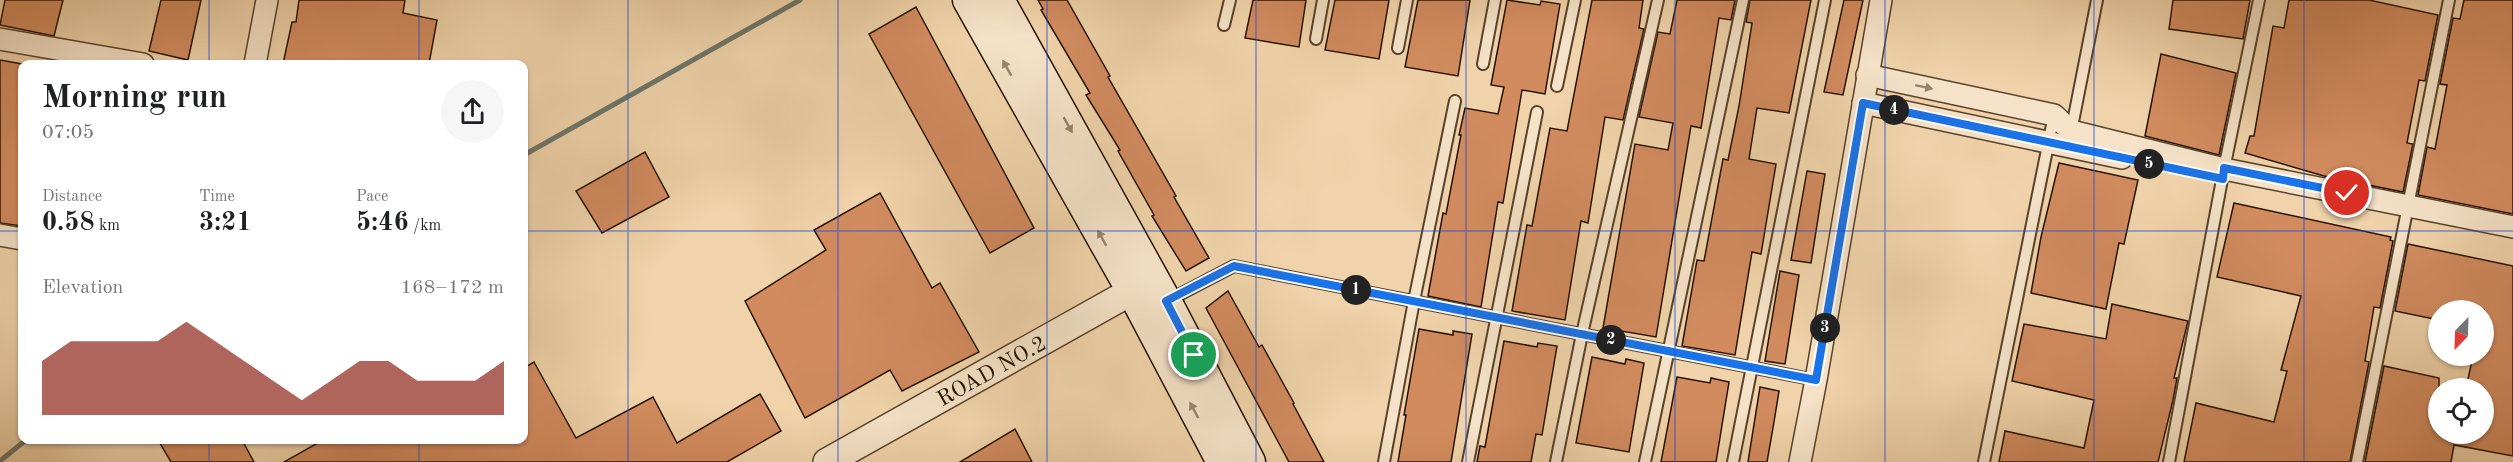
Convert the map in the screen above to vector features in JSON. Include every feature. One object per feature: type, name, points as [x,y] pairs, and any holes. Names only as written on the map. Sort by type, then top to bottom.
[{"type":"main road","points":[[968,0],[1150,290],[1250,462]]},
{"type":"main road","points":[[999,0],[1150,290],[1221,462]]},
{"type":"street","points":[[256,60],[267,0]]},
{"type":"street","points":[[1800,462],[1881,0]]},
{"type":"street","points":[[0,39],[120,60]]},
{"type":"street","points":[[1867,75],[2054,116],[2063,140]]},
{"type":"street","points":[[1863,103],[2063,140],[2408,211],[2513,226]]},
{"type":"street","points":[[2408,211],[2513,239]]},
{"type":"street","points":[[0,235],[18,239]]},
{"type":"street","name":"ROAD NO.2","points":[[827,462],[1150,290]]},
{"type":"lane","points":[[1224,25],[1230,0]]},
{"type":"lane","points":[[1316,39],[1323,0]]},
{"type":"lane","points":[[1398,48],[1407,0]]},
{"type":"lane","points":[[1483,64],[1495,0]]},
{"type":"lane","points":[[1557,86],[1575,0]]},
{"type":"lane","points":[[1556,462],[1582,334],[1658,0]]},
{"type":"lane","points":[[1646,462],[1743,0]]},
{"type":"lane","points":[[1733,462],[1825,0]]},
{"type":"lane","points":[[1984,462],[2097,0]]},
{"type":"lane","points":[[2169,462],[2259,0]]},
{"type":"lane","points":[[2357,462],[2449,0]]},
{"type":"lane","points":[[1384,462],[1413,301],[1455,101]]},
{"type":"lane","points":[[1468,462],[1537,112]]},
{"type":"lane","points":[[1150,290],[1234,266],[1816,380]]},
{"type":"building","points":[[5,0],[63,0],[54,36],[0,25]]},
{"type":"building","points":[[161,0],[201,0],[188,60],[149,51]]},
{"type":"building","points":[[299,0],[405,0],[403,13],[437,20],[430,60],[284,60],[292,22],[296,22]]},
{"type":"building","points":[[1038,0],[1067,0],[1209,258],[1186,271],[1152,216],[1154,215],[1118,151],[1120,150],[1086,95],[1090,93],[1041,10],[1043,9]]},
{"type":"building","points":[[1253,0],[1306,0],[1299,47],[1245,38]]},
{"type":"building","points":[[1335,0],[1389,0],[1379,59],[1325,50]]},
{"type":"building","points":[[1418,0],[1470,0],[1458,76],[1405,67]]},
{"type":"building","points":[[1507,0],[1540,5],[1541,1],[1560,4],[1545,94],[1522,90],[1503,203],[1498,202],[1481,307],[1428,296],[1443,213],[1446,214],[1465,108],[1498,114],[1504,87],[1491,85]]},
{"type":"building","points":[[1592,0],[1643,0],[1639,28],[1644,29],[1623,120],[1605,117],[1588,223],[1581,221],[1565,320],[1512,311],[1527,225],[1532,226],[1550,128],[1567,131]]},
{"type":"building","points":[[1677,0],[1735,0],[1731,20],[1719,18],[1701,128],[1691,126],[1656,337],[1603,328],[1635,144],[1668,150],[1673,123],[1639,117],[1658,32],[1670,34]]},
{"type":"building","points":[[1750,0],[1811,0],[1789,113],[1757,108],[1749,159],[1776,164],[1761,254],[1752,252],[1735,355],[1682,346],[1697,260],[1704,261],[1723,159],[1728,160],[1739,106],[1752,23],[1746,22]]},
{"type":"building","points":[[1844,0],[1863,0],[1843,95],[1824,92]]},
{"type":"building","points":[[2173,0],[2250,0],[2243,39],[2169,29]]},
{"type":"building","points":[[2289,0],[2369,0],[2438,15],[2425,81],[2419,80],[2407,143],[2413,144],[2403,192],[2324,176],[2245,153],[2250,136],[2254,136],[2273,26],[2284,28]]},
{"type":"building","points":[[2464,0],[2513,0],[2513,214],[2418,195],[2427,147],[2435,149],[2447,85],[2440,84],[2453,18],[2460,19]]},
{"type":"building","points":[[916,7],[1034,228],[990,253],[869,34]]},
{"type":"building","points":[[2161,54],[2236,73],[2219,155],[2145,136]]},
{"type":"building","points":[[0,60],[18,63],[18,225],[0,223]]},
{"type":"building","points":[[645,152],[669,197],[602,233],[576,191]]},
{"type":"building","points":[[2059,163],[2138,180],[2124,244],[2119,243],[2106,309],[2031,293],[2041,237]]},
{"type":"building","points":[[1807,171],[1825,174],[1811,263],[1791,260]]},
{"type":"building","points":[[880,193],[932,288],[940,283],[979,352],[902,391],[890,370],[805,418],[745,301],[826,250],[814,230]]},
{"type":"building","points":[[2234,203],[2391,237],[2390,240],[2393,241],[2380,308],[2374,307],[2365,361],[2369,362],[2350,462],[2184,462],[2196,403],[2274,422],[2287,371],[2281,370],[2301,296],[2217,277]]},
{"type":"building","points":[[2408,244],[2513,266],[2513,456],[2454,445],[2451,462],[2365,462],[2384,366],[2439,378],[2428,378],[2428,444],[2494,444],[2494,378],[2468,378],[2471,366],[2494,366],[2494,300],[2428,300],[2428,318],[2395,311]]},
{"type":"building","points":[[1780,271],[1799,275],[1785,364],[1765,361]]},
{"type":"building","points":[[1228,291],[1259,347],[1262,345],[1324,462],[1289,462],[1206,308]]},
{"type":"building","points":[[2112,304],[2188,321],[2174,378],[2177,378],[2173,400],[2158,462],[1999,462],[2005,431],[2084,448],[2094,400],[2012,381],[2024,324],[2106,339]]},
{"type":"building","points":[[1419,329],[1453,335],[1453,331],[1472,334],[1451,462],[1398,462]]},
{"type":"building","points":[[1504,341],[1537,347],[1538,343],[1557,346],[1542,435],[1536,434],[1531,462],[1477,462],[1480,446],[1485,447]]},
{"type":"building","points":[[1592,357],[1625,364],[1626,359],[1644,363],[1629,452],[1576,443]]},
{"type":"building","points":[[534,362],[576,438],[653,397],[677,443],[760,394],[781,431],[727,462],[284,462],[316,444],[528,444],[528,366]]},
{"type":"building","points":[[1677,377],[1710,383],[1711,378],[1729,382],[1716,462],[1661,462]]},
{"type":"building","points":[[1760,387],[1779,391],[1767,462],[1748,462]]},
{"type":"building","points":[[1015,429],[1032,462],[960,462]]},
{"type":"building","points":[[160,444],[244,444],[254,462],[171,462]]},
{"type":"waterway","points":[[528,153],[800,0]]},
{"type":"waterway","points":[[0,461],[21,444]]},
{"type":"route","points":[[1194,355],[1166,301],[1234,266],[1816,380],[1863,103],[2223,179],[2224,168],[2347,193]]}]
